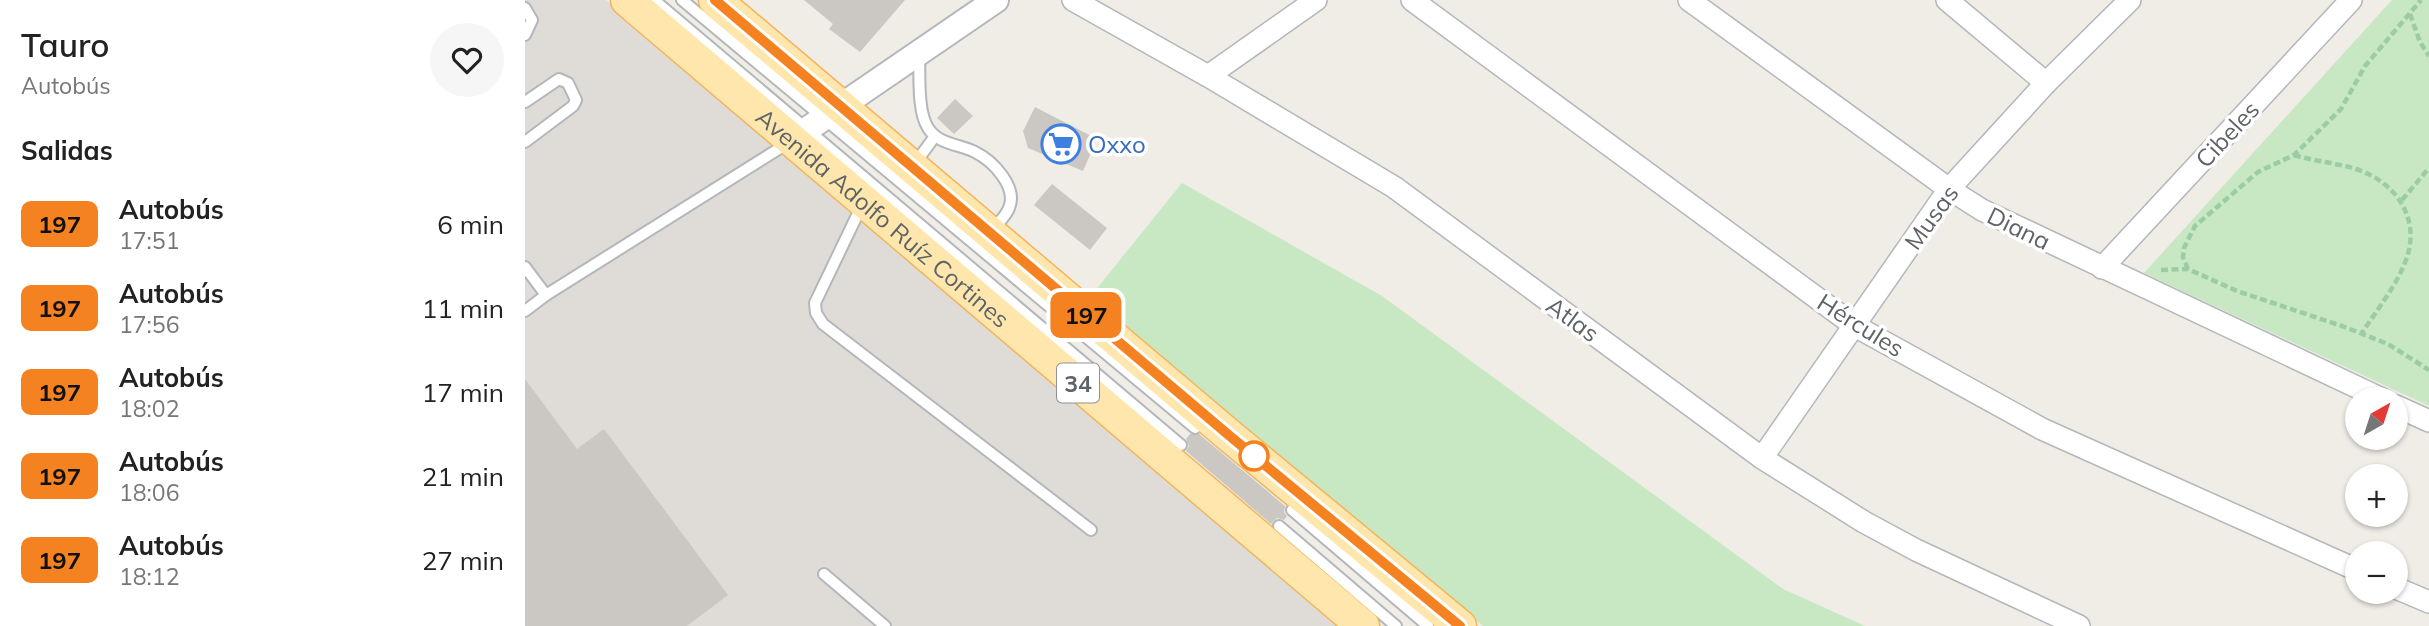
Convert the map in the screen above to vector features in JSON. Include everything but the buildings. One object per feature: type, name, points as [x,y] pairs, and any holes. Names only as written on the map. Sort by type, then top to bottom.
[{"type":"main road","name":"Avenida Adolfo Ruíz Cortines","points":[[627,0],[816,124],[912,167],[1231,437],[1402,590],[1460,626]]},
{"type":"main road","name":"Avenida Adolfo Ruíz Cortines","points":[[715,0],[816,124],[864,200],[1373,620]]},
{"type":"street","points":[[816,124],[996,0]]},
{"type":"street","name":"Atlas","points":[[1073,0],[1208,76],[1394,187],[1762,458],[1864,522],[1916,551],[2079,626]]},
{"type":"street","points":[[1208,76],[1316,0]]},
{"type":"street","name":"Hércules","points":[[1412,0],[1855,326],[2042,429],[2345,565]]},
{"type":"street","name":"Diana","points":[[1689,0],[1982,210],[2356,387]]},
{"type":"street","points":[[1947,0],[2046,83]]},
{"type":"street","name":"Musas","points":[[1762,458],[1949,188],[2046,83],[2130,0]]},
{"type":"street","name":"Cibeles","points":[[2102,268],[2351,0]]},
{"type":"street","points":[[2408,411],[2429,421]]},
{"type":"street","points":[[2408,592],[2429,602]]},
{"type":"lane","points":[[654,0],[816,124],[1195,428]]},
{"type":"lane","points":[[682,0],[816,124],[1181,445]]},
{"type":"lane","points":[[525,8],[532,20],[525,35]]},
{"type":"lane","points":[[919,53],[924,120],[935,136],[983,157],[999,171],[1010,192],[1009,210],[990,234]]},
{"type":"lane","points":[[525,102],[559,79],[568,83],[576,100],[573,106],[525,142]]},
{"type":"lane","points":[[525,311],[546,295],[816,124]]},
{"type":"lane","points":[[912,167],[935,136]]},
{"type":"lane","points":[[864,200],[815,303],[816,313],[823,324],[1091,530]]},
{"type":"lane","points":[[525,267],[546,295]]},
{"type":"lane","points":[[1292,510],[1402,590],[1428,626]]},
{"type":"lane","points":[[1279,526],[1373,620],[1396,626]]},
{"type":"lane","points":[[824,574],[885,626]]},
{"type":"lane","points":[[1371,626],[1373,620],[1402,590]]},
{"type":"path","points":[[2187,269],[2183,257],[2184,248],[2195,226],[2258,172],[2294,155],[2341,108],[2365,66],[2421,0]]},
{"type":"path","points":[[2410,14],[2420,42],[2429,56]]},
{"type":"path","points":[[2294,155],[2356,169],[2380,179],[2402,200],[2412,235],[2405,265],[2362,333]]},
{"type":"path","points":[[2402,200],[2429,168]]},
{"type":"path","points":[[2148,271],[2187,269],[2237,291],[2362,333],[2388,344],[2429,370]]},
{"type":"shaded area","points":[[525,0],[606,0],[1349,626],[525,626]]},
{"type":"green space","points":[[2392,0],[2429,0],[2429,406],[2408,396],[2408,387],[2388,387],[2144,273]]},
{"type":"green space","points":[[1182,183],[1382,296],[1783,589],[1865,626],[1483,626],[1090,297]]},
{"type":"bus line","name":"197","points":[[715,0],[1231,437],[1460,626]]},
{"type":"place","name":"Oxxo","points":[[1061,144]]}]
